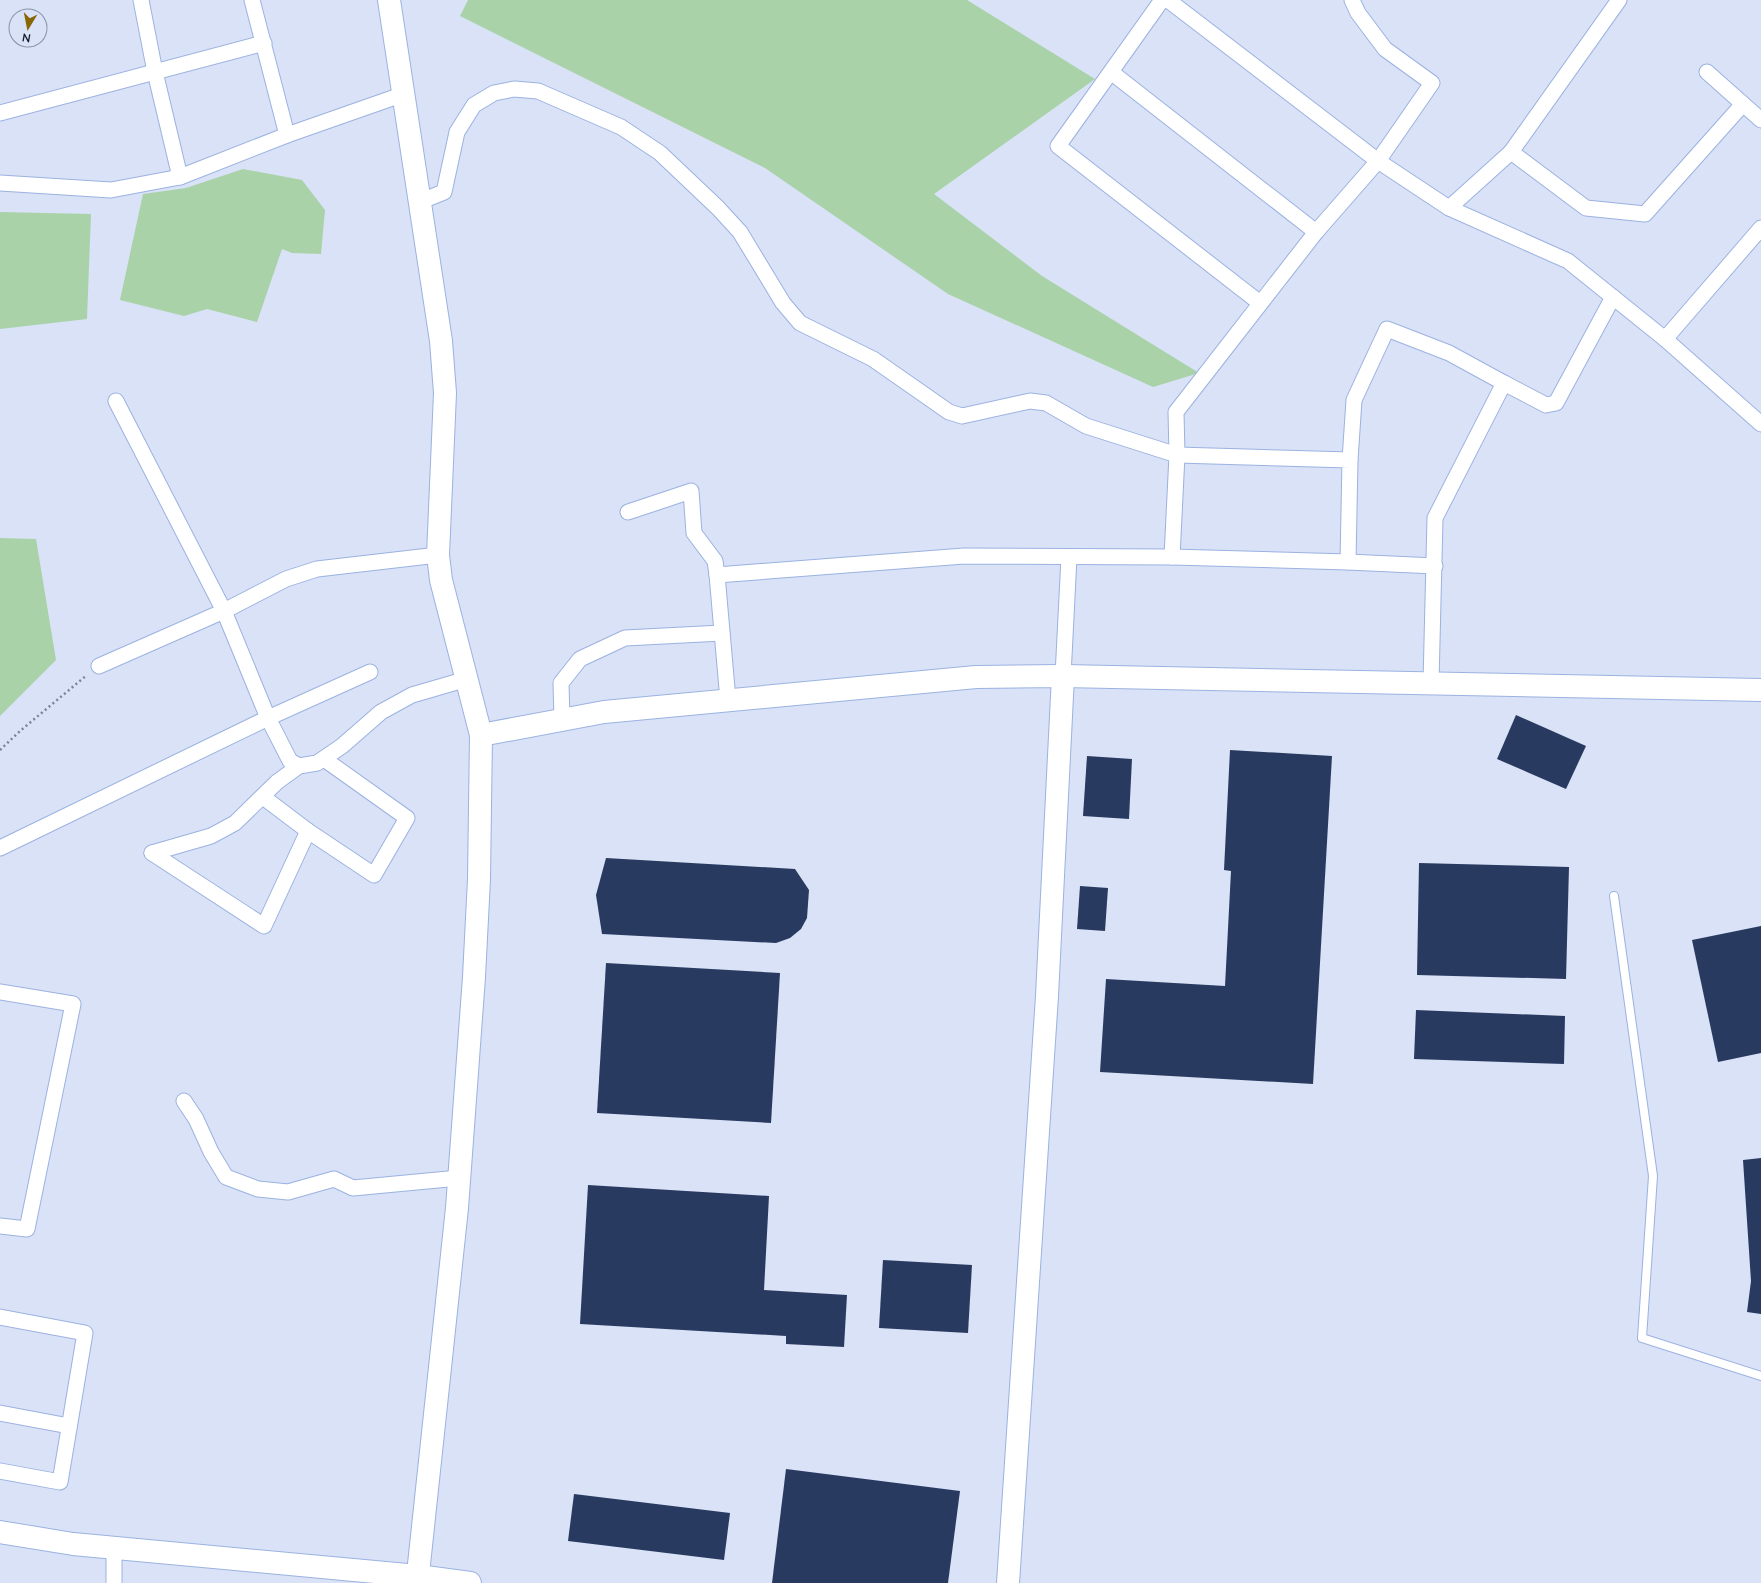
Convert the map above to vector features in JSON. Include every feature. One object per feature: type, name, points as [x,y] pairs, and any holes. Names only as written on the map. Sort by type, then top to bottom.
[{"type":"street","points":[[141,0],[155,72],[180,177]]},
{"type":"street","points":[[252,0],[287,135]]},
{"type":"street","points":[[389,0],[441,341],[445,393],[438,555],[441,580],[481,735],[479,879],[475,969],[459,1178],[418,1580]]},
{"type":"street","points":[[1162,0],[1058,146],[1260,303]]},
{"type":"street","points":[[1168,0],[1378,160],[1449,208],[1568,261],[1665,339],[1761,424]]},
{"type":"street","points":[[1172,557],[1177,455],[1176,412],[1316,232],[1378,160],[1432,83],[1385,49],[1358,13],[1352,0]]},
{"type":"street","points":[[1449,208],[1511,152],[1618,0]]},
{"type":"street","points":[[0,113],[264,43]]},
{"type":"street","points":[[1111,72],[1316,232]]},
{"type":"street","points":[[1707,72],[1761,120]]},
{"type":"street","points":[[419,202],[444,192],[457,132],[474,105],[494,93],[514,89],[538,91],[621,127],[660,153],[718,208],[740,232],[783,303],[800,323],[873,358],[949,412],[962,416],[1030,401],[1046,403],[1086,426],[1177,455],[1350,460]]},
{"type":"street","points":[[0,183],[111,190],[180,177],[287,135],[404,94]]},
{"type":"street","points":[[1511,152],[1586,208],[1645,214],[1743,104]]},
{"type":"street","points":[[1665,339],[1761,228]]},
{"type":"street","points":[[1348,562],[1350,460],[1354,400],[1387,329],[1449,353],[1546,405],[1556,403],[1613,297]]},
{"type":"street","points":[[1431,683],[1435,518],[1504,383]]},
{"type":"street","points":[[116,401],[224,611],[268,718],[290,761],[299,766]]},
{"type":"street","points":[[628,512],[691,491],[694,533],[715,561],[728,700]]},
{"type":"street","points":[[98,666],[224,611],[286,579],[316,569],[438,555]]},
{"type":"street","points":[[717,575],[964,556],[1172,557],[1435,566]]},
{"type":"street","points":[[1008,1583],[1046,996],[1069,557]]},
{"type":"street","points":[[562,720],[561,683],[580,659],[625,638],[722,633]]},
{"type":"street","points":[[0,848],[268,718],[370,672]]},
{"type":"street","points":[[481,735],[604,712],[976,677],[1063,676],[1761,690]]},
{"type":"street","points":[[308,831],[264,926],[152,853],[188,844],[211,836],[236,823],[277,782],[299,766],[317,763],[324,759],[342,746],[381,712],[412,694],[467,679]]},
{"type":"street","points":[[263,797],[308,831],[374,875],[407,818],[324,759]]},
{"type":"street","points":[[0,992],[73,1004],[27,1229],[0,1226]]},
{"type":"street","points":[[184,1101],[196,1118],[210,1152],[226,1177],[258,1189],[288,1192],[334,1179],[353,1188],[459,1178]]},
{"type":"street","points":[[0,1317],[85,1333],[60,1482],[0,1471]]},
{"type":"street","points":[[0,1413],[70,1426]]},
{"type":"street","points":[[0,1532],[73,1544],[418,1580],[470,1583]]},
{"type":"street","points":[[114,1548],[114,1583]]},
{"type":"lane","points":[[1614,896],[1653,1176],[1642,1338],[1761,1376]]},
{"type":"path","points":[[0,750],[20,731],[98,666]]},
{"type":"green space","points":[[468,0],[967,0],[1095,79],[934,194],[1042,276],[1199,373],[1153,387],[948,294],[765,168],[460,16]]},
{"type":"green space","points":[[243,169],[302,180],[325,210],[321,254],[292,253],[282,249],[257,322],[207,309],[184,316],[120,300],[143,194],[186,188]]},
{"type":"green space","points":[[0,212],[91,214],[87,319],[0,329]]},
{"type":"green space","points":[[0,538],[36,539],[56,660],[0,716]]},
{"type":"building","points":[[1516,715],[1586,746],[1566,789],[1497,759]]},
{"type":"building","points":[[1230,750],[1332,756],[1313,1084],[1100,1072],[1106,979],[1225,986],[1231,871],[1224,870]]},
{"type":"building","points":[[1087,756],[1132,759],[1129,819],[1083,816]]},
{"type":"building","points":[[606,858],[795,869],[809,890],[807,918],[801,929],[790,938],[776,943],[602,934],[596,895]]},
{"type":"building","points":[[1419,863],[1569,867],[1566,979],[1417,975]]},
{"type":"building","points":[[1080,886],[1108,888],[1105,931],[1077,929]]},
{"type":"building","points":[[1761,926],[1761,1053],[1718,1062],[1692,940]]},
{"type":"building","points":[[606,963],[780,973],[771,1123],[597,1113]]},
{"type":"building","points":[[1416,1010],[1565,1016],[1564,1064],[1414,1059]]},
{"type":"building","points":[[1761,1158],[1761,1314],[1747,1312],[1751,1281],[1743,1160]]},
{"type":"building","points":[[588,1185],[769,1196],[764,1290],[847,1295],[844,1347],[786,1344],[786,1336],[580,1324]]},
{"type":"building","points":[[883,1260],[972,1265],[968,1333],[879,1328]]},
{"type":"building","points":[[786,1469],[960,1491],[948,1583],[772,1583]]},
{"type":"building","points":[[574,1494],[730,1513],[724,1560],[568,1541]]}]
